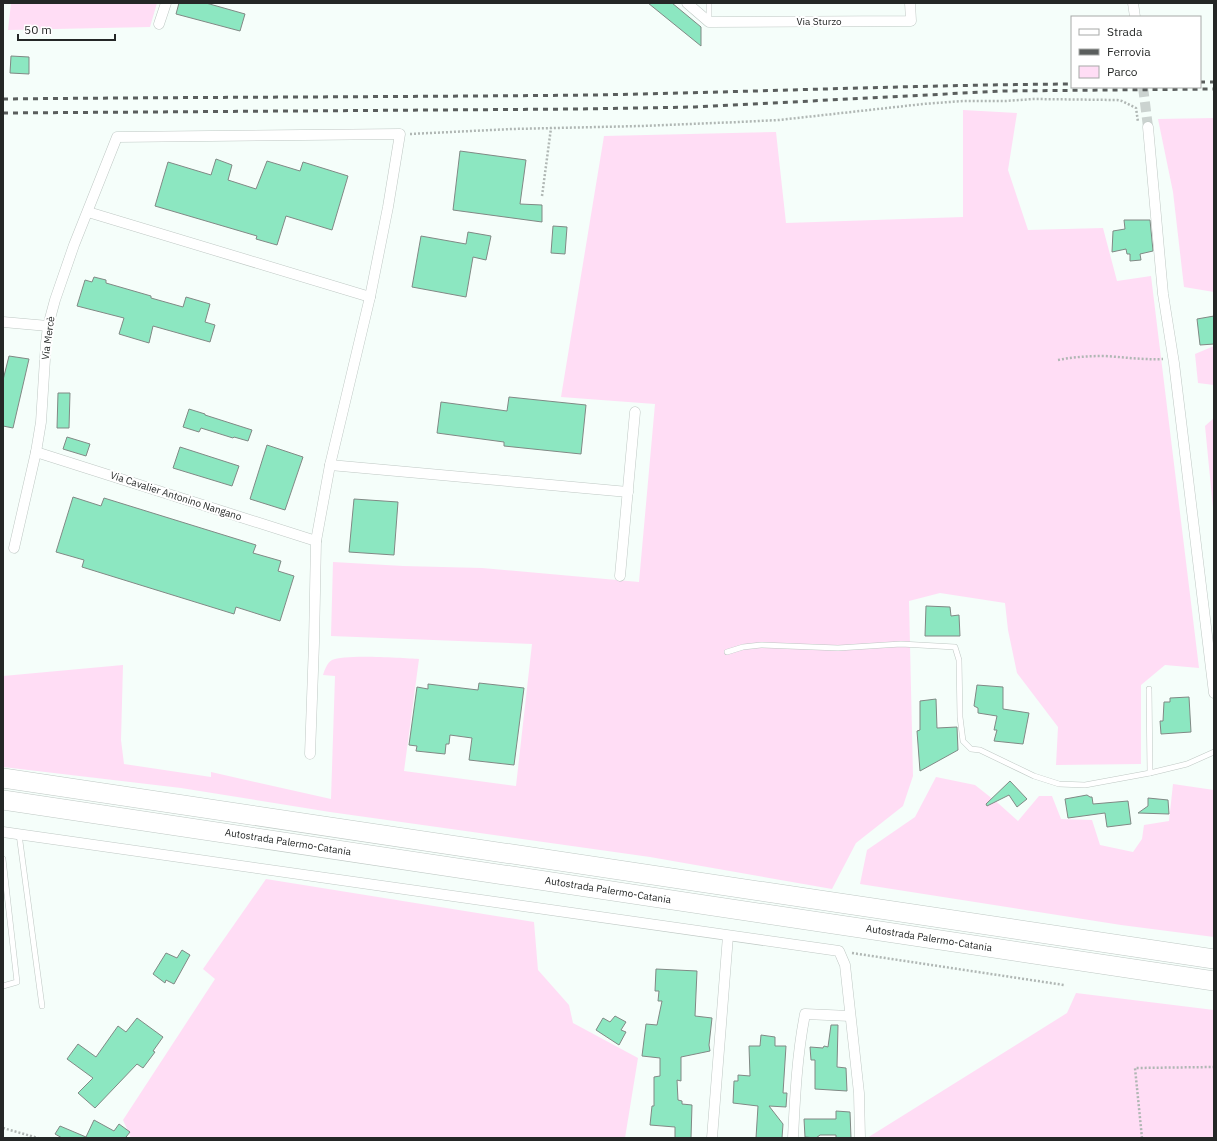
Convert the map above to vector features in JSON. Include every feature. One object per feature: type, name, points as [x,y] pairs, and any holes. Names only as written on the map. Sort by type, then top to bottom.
[{"type":"highway","name":"Autostrada Palermo-Catania","points":[[3,778],[1214,959]]},
{"type":"highway","name":"Autostrada Palermo-Catania","points":[[3,800],[1214,981]]},
{"type":"street","points":[[159,24],[166,3]]},
{"type":"street","points":[[687,3],[710,22]]},
{"type":"street","name":"Via Sturzo","points":[[710,22],[911,21],[910,3]]},
{"type":"street","points":[[1133,3],[1135,16]]},
{"type":"street","points":[[1148,127],[1163,294],[1173,358],[1214,693]]},
{"type":"street","points":[[310,754],[316,540],[330,465],[370,297],[388,207],[400,134]]},
{"type":"street","name":"Via Mercè","points":[[14,548],[36,452],[41,422],[48,326],[55,300],[72,252],[117,137],[400,134]]},
{"type":"street","points":[[88,212],[370,297]]},
{"type":"street","points":[[3,322],[48,326]]},
{"type":"street","points":[[620,576],[635,412]]},
{"type":"street","name":"Via Cavalier Antonino Nangano","points":[[36,452],[316,540]]},
{"type":"street","points":[[330,465],[628,492]]},
{"type":"street","points":[[3,832],[840,951],[845,965],[859,1093],[860,1138]]},
{"type":"street","points":[[712,1138],[728,936]]},
{"type":"street","points":[[793,1138],[800,1041],[805,1014],[850,1016]]},
{"type":"lane","points":[[709,3],[710,22]]},
{"type":"lane","points":[[727,652],[743,647],[761,645],[838,648],[901,644],[955,647],[959,660],[960,717],[963,741],[971,749],[980,750],[1034,776],[1059,784],[1085,785],[1150,773],[1187,764],[1214,752]]},
{"type":"lane","points":[[1149,689],[1150,773]]},
{"type":"lane","points":[[19,834],[42,1006]]},
{"type":"lane","points":[[3,859],[17,982],[3,986]]},
{"type":"path","points":[[400,134],[779,120],[963,101],[1122,101],[1136,108],[1138,123]]},
{"type":"path","points":[[542,196],[551,128]]},
{"type":"path","points":[[1058,360],[1076,357],[1105,356],[1142,360],[1173,358]]},
{"type":"path","points":[[840,951],[1064,985]]},
{"type":"path","points":[[1142,1138],[1135,1068],[1214,1067]]},
{"type":"path","points":[[3,1128],[38,1138]]},
{"type":"green space","points":[[11,3],[157,3],[150,27],[8,30]]},
{"type":"green space","points":[[963,110],[1017,113],[1008,170],[1028,230],[1103,228],[1117,281],[1151,276],[1199,668],[1165,665],[1141,685],[1141,764],[1056,765],[1058,727],[1017,673],[1008,630],[1005,603],[940,593],[909,601],[913,776],[903,806],[856,843],[832,889],[650,857],[330,812],[181,788],[3,767],[3,676],[123,665],[121,740],[124,764],[211,777],[211,772],[331,799],[335,676],[323,675],[327,664],[332,660],[339,658],[388,657],[419,659],[404,771],[516,786],[532,644],[331,636],[333,562],[482,568],[639,582],[655,404],[561,397],[604,136],[776,132],[786,223],[963,217]]},
{"type":"green space","points":[[1214,118],[1214,292],[1184,287],[1173,192],[1158,119]]},
{"type":"green space","points":[[1214,346],[1214,385],[1198,383],[1195,354]]},
{"type":"green space","points":[[1214,418],[1214,518],[1205,426]]},
{"type":"green space","points":[[936,777],[975,785],[1018,821],[1039,796],[1052,796],[1061,819],[1092,820],[1100,845],[1133,852],[1142,839],[1144,825],[1169,821],[1173,784],[1214,790],[1214,937],[1121,925],[860,884],[867,850],[915,817]]},
{"type":"green space","points":[[266,879],[534,922],[538,970],[569,1005],[573,1023],[638,1058],[625,1138],[131,1138],[123,1120],[215,979],[203,969]]},
{"type":"green space","points":[[1076,993],[1214,1010],[1214,1138],[867,1138],[1067,1013]]},
{"type":"building","points":[[179,3],[206,3],[245,14],[240,31],[176,14]]},
{"type":"building","points":[[648,3],[672,3],[701,27],[701,46]]},
{"type":"building","points":[[11,56],[29,57],[29,74],[10,73]]},
{"type":"building","points":[[460,151],[526,160],[520,204],[542,205],[542,222],[453,210]]},
{"type":"building","points":[[216,159],[232,165],[228,180],[256,189],[267,161],[300,171],[303,162],[348,176],[332,230],[286,216],[277,245],[256,239],[257,236],[155,206],[168,162],[211,175]]},
{"type":"building","points":[[1124,220],[1150,220],[1153,251],[1140,254],[1141,260],[1130,261],[1130,254],[1127,254],[1126,249],[1112,252],[1113,231],[1125,229]]},
{"type":"building","points":[[553,226],[567,227],[565,254],[551,253]]},
{"type":"building","points":[[468,232],[491,236],[486,260],[473,257],[466,297],[412,287],[421,236],[466,244]]},
{"type":"building","points":[[94,277],[106,280],[106,283],[183,307],[186,297],[210,304],[205,322],[215,325],[210,342],[153,326],[149,343],[119,334],[124,318],[77,306],[85,280],[92,282]]},
{"type":"building","points":[[1214,316],[1214,344],[1200,345],[1197,319]]},
{"type":"building","points":[[9,356],[29,359],[13,428],[3,426],[3,380]]},
{"type":"building","points":[[58,393],[70,393],[69,428],[57,428]]},
{"type":"building","points":[[509,397],[586,405],[581,454],[504,446],[504,442],[437,433],[441,402],[507,411]]},
{"type":"building","points":[[189,409],[252,430],[248,441],[201,428],[199,432],[183,427]]},
{"type":"building","points":[[67,437],[90,444],[86,456],[63,449]]},
{"type":"building","points":[[267,445],[303,457],[285,510],[250,499]]},
{"type":"building","points":[[180,447],[239,466],[232,486],[173,468]]},
{"type":"building","points":[[73,497],[101,506],[104,498],[256,545],[253,553],[281,561],[278,571],[294,576],[280,621],[236,607],[234,614],[82,567],[84,560],[56,552]]},
{"type":"building","points":[[354,499],[398,502],[394,555],[349,552]]},
{"type":"building","points":[[926,606],[950,607],[951,616],[959,615],[960,636],[925,636]]},
{"type":"building","points":[[479,683],[524,688],[514,765],[469,760],[472,738],[450,735],[449,744],[446,744],[445,754],[416,751],[417,746],[409,745],[417,687],[428,689],[428,684],[478,690]]},
{"type":"building","points":[[977,685],[1003,687],[1003,709],[1029,713],[1023,744],[994,741],[997,730],[994,730],[997,716],[978,713],[978,708],[974,706]]},
{"type":"building","points":[[1189,697],[1191,732],[1161,734],[1160,721],[1163,721],[1164,702],[1170,702],[1170,698]]},
{"type":"building","points":[[936,699],[937,728],[957,727],[958,750],[920,771],[917,731],[920,730],[920,701]]},
{"type":"building","points":[[1010,781],[1027,799],[1017,807],[1009,795],[987,806],[986,804]]},
{"type":"building","points":[[1087,795],[1092,797],[1093,804],[1128,801],[1131,824],[1107,827],[1105,813],[1068,818],[1065,799]]},
{"type":"building","points":[[1148,798],[1168,800],[1169,814],[1138,813],[1148,806]]},
{"type":"building","points":[[182,950],[190,955],[174,984],[166,980],[165,983],[153,974],[166,953],[177,958]]},
{"type":"building","points":[[656,969],[697,971],[695,1016],[712,1018],[709,1045],[710,1051],[681,1057],[681,1081],[677,1080],[678,1100],[682,1101],[682,1104],[692,1105],[691,1138],[675,1138],[675,1127],[650,1125],[652,1106],[654,1106],[654,1077],[660,1076],[660,1058],[642,1056],[646,1024],[657,1025],[662,1001],[658,1001],[659,991],[655,991]]},
{"type":"building","points":[[615,1016],[626,1022],[621,1030],[626,1032],[619,1045],[596,1030],[603,1018],[610,1022]]},
{"type":"building","points":[[137,1018],[163,1037],[153,1051],[155,1052],[143,1068],[137,1064],[95,1108],[78,1093],[93,1078],[67,1059],[78,1044],[96,1057],[118,1026],[126,1032]]},
{"type":"building","points":[[831,1025],[838,1025],[837,1067],[846,1068],[847,1091],[815,1089],[815,1060],[811,1060],[810,1047],[828,1047]]},
{"type":"building","points":[[761,1035],[775,1037],[775,1046],[786,1046],[783,1093],[787,1093],[786,1107],[769,1106],[783,1124],[782,1138],[756,1138],[758,1106],[733,1103],[734,1081],[738,1081],[738,1075],[750,1076],[749,1046],[760,1046]]},
{"type":"building","points":[[836,1111],[850,1112],[851,1138],[836,1138],[836,1135],[820,1135],[816,1138],[805,1137],[804,1119],[836,1119]]},
{"type":"building","points":[[94,1120],[114,1131],[119,1124],[130,1132],[126,1137],[128,1138],[62,1138],[55,1134],[60,1126],[86,1137]]},
{"type":"tunnel","points":[[1143,88],[1148,127]]},
{"type":"railway","points":[[1201,82],[1214,82]]},
{"type":"railway","points":[[3,99],[594,95],[1071,84]]},
{"type":"railway","points":[[3,113],[695,107],[1003,91],[1214,89]]}]
